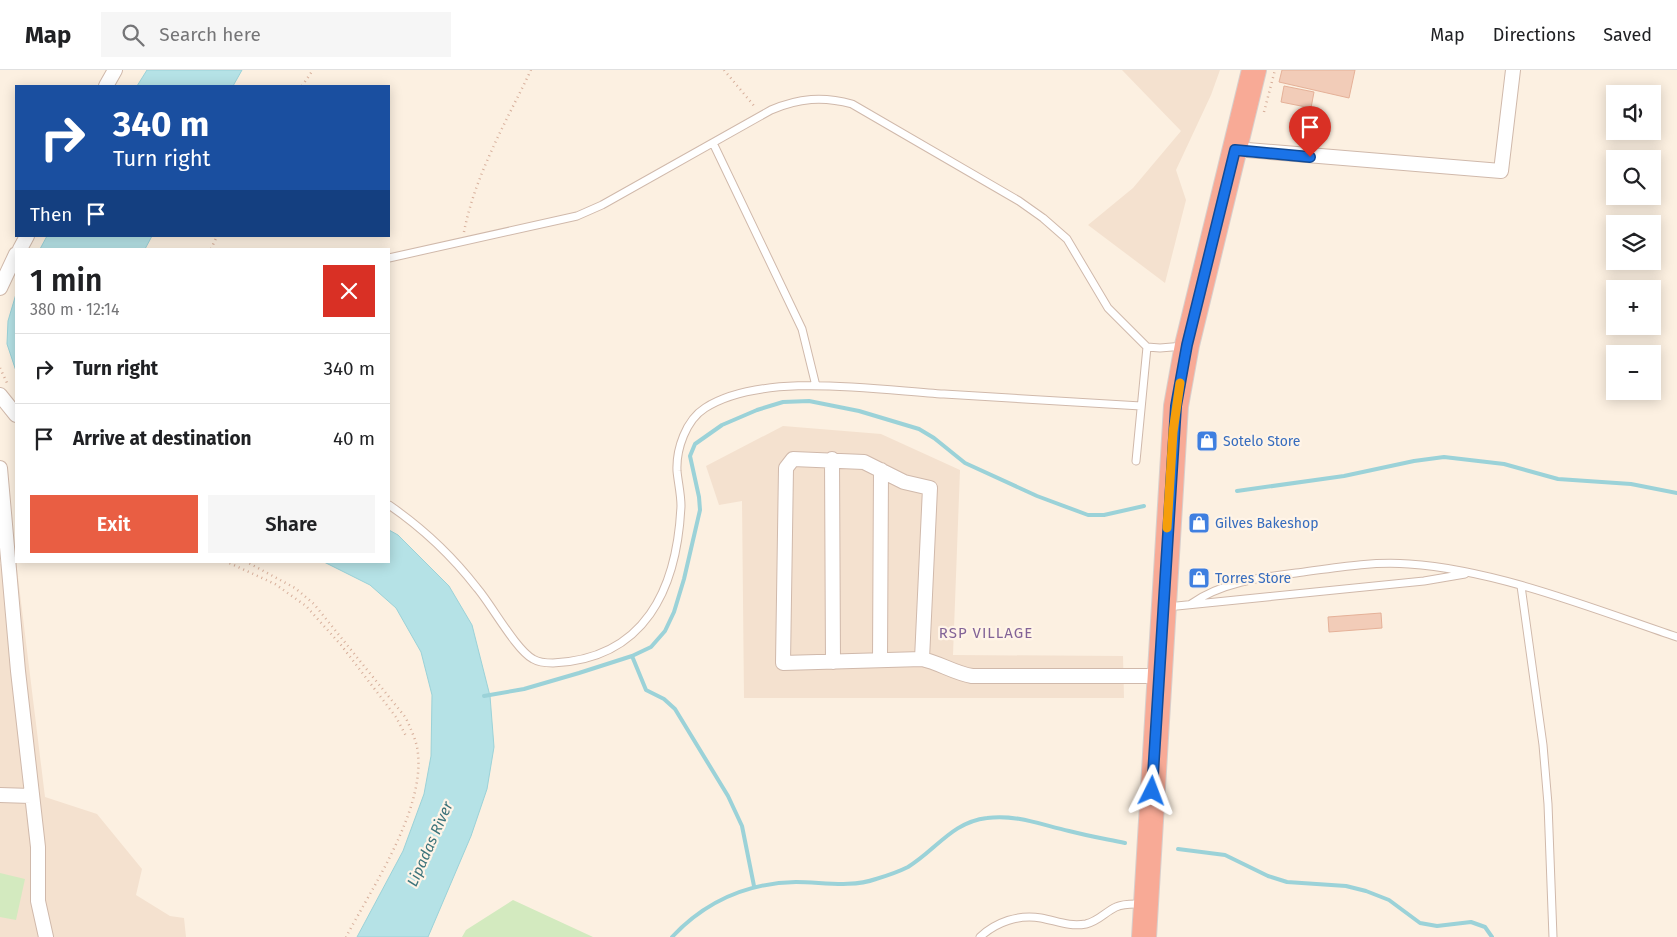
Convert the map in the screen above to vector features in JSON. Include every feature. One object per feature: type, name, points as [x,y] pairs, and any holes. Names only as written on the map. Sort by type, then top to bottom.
[{"type":"highway","points":[[1144,937],[1173,432],[1187,345],[1254,70]]},
{"type":"street","points":[[107,85],[115,70]]},
{"type":"street","points":[[1235,150],[1501,171],[1513,70]]},
{"type":"street","points":[[0,288],[15,256]]},
{"type":"street","points":[[0,395],[15,414]]},
{"type":"street","points":[[922,659],[930,488],[904,482],[864,462],[793,458],[786,468],[783,663],[922,659],[934,662],[959,674],[972,676],[1158,676]]},
{"type":"street","points":[[832,459],[833,662]]},
{"type":"street","points":[[0,468],[31,796],[38,847],[38,901],[46,937]]},
{"type":"street","points":[[880,660],[881,470]]},
{"type":"street","points":[[0,796],[31,796]]},
{"type":"lane","points":[[390,258],[577,216],[609,201],[762,115],[800,100],[835,99],[852,104],[1019,201],[1043,218],[1067,239],[1108,308],[1147,347],[1160,348],[1187,345]]},
{"type":"lane","points":[[712,143],[802,329],[816,386]]},
{"type":"lane","points":[[1136,461],[1147,347]]},
{"type":"lane","points":[[390,506],[452,559],[477,588],[512,637],[532,659],[546,663],[565,662],[611,649],[639,631],[663,595],[678,534],[681,503],[677,468],[680,445],[689,425],[703,409],[728,397],[757,389],[816,386],[1141,406]]},
{"type":"lane","points":[[1191,604],[1205,595],[1255,580],[1332,568],[1408,564],[1470,573],[1521,586],[1677,637]]},
{"type":"lane","points":[[1162,608],[1424,581],[1470,573]]},
{"type":"lane","points":[[1521,586],[1543,745],[1553,937]]},
{"type":"lane","points":[[980,937],[988,929],[1021,917],[1042,918],[1067,925],[1084,924],[1101,919],[1121,906],[1146,904]]},
{"type":"path","points":[[303,85],[312,70]]},
{"type":"path","points":[[462,241],[472,200],[486,165],[531,70]]},
{"type":"path","points":[[724,70],[762,115]]},
{"type":"path","points":[[229,563],[275,584],[306,606],[341,645],[396,717],[406,736]]},
{"type":"path","points":[[249,563],[270,573],[314,604],[406,718],[415,738],[418,770],[402,832],[346,937]]},
{"type":"shaded area","points":[[1122,70],[1220,70],[1211,95],[1176,170],[1186,200],[1165,283],[1088,225],[1133,188],[1181,131]]},
{"type":"shaded area","points":[[783,426],[881,434],[960,470],[953,655],[1123,656],[1124,698],[744,698],[742,501],[719,505],[706,466]]},
{"type":"shaded area","points":[[15,561],[16,563],[45,797],[97,814],[142,869],[136,895],[170,916],[184,918],[186,937],[0,937],[0,564]]},
{"type":"green space","points":[[0,873],[25,879],[16,920],[0,917]]},
{"type":"green space","points":[[513,900],[593,937],[462,937],[466,930]]},
{"type":"water","points":[[147,70],[242,70],[234,85],[138,85]]},
{"type":"water","points":[[46,237],[151,237],[146,248],[41,248]]},
{"type":"water","points":[[15,297],[15,368],[7,344],[8,321]]},
{"type":"water","name":"Lipadas River","points":[[390,531],[398,535],[449,586],[472,625],[490,696],[494,747],[487,789],[471,836],[428,937],[357,937],[403,851],[424,794],[431,756],[432,695],[421,652],[396,608],[370,585],[326,563],[390,563]]},
{"type":"building","points":[[1282,70],[1355,70],[1349,98],[1279,82]]},
{"type":"building","points":[[1284,86],[1314,92],[1311,108],[1281,102]]},
{"type":"building","points":[[1381,613],[1382,628],[1329,632],[1328,617]]},
{"type":"waterway","points":[[484,696],[524,689],[579,673],[632,656],[651,647],[665,631],[674,612],[684,579],[700,510],[690,456],[695,444],[722,425],[757,410],[783,402],[809,401],[859,411],[919,429],[934,438],[965,463],[1037,496],[1088,515],[1104,515],[1144,506]]},
{"type":"waterway","points":[[1237,491],[1344,476],[1414,461],[1444,457],[1504,464],[1558,479],[1631,484],[1677,493]]},
{"type":"waterway","points":[[632,656],[646,690],[664,699],[675,709],[728,796],[742,826],[754,886]]},
{"type":"waterway","points":[[672,937],[699,913],[728,896],[744,890],[778,883],[857,883],[884,877],[908,867],[964,825],[987,818],[1019,819],[1125,843]]},
{"type":"waterway","points":[[1178,849],[1225,855],[1268,876],[1287,882],[1346,886],[1366,891],[1389,900],[1420,923],[1437,926],[1471,922],[1485,927],[1492,937]]},
{"type":"slow traffic","points":[[1167,528],[1173,432],[1180,383]]},
{"type":"place","name":"Sotelo Store","points":[[1207,441]]},
{"type":"place","name":"Gilves Bakeshop","points":[[1199,523]]},
{"type":"place","name":"Torres Store","points":[[1199,578]]},
{"type":"district","name":"RSP VILLAGE","points":[[986,633]]},
{"type":"route","points":[[1152,791],[1172,441],[1176,406],[1187,345],[1204,281],[1220,208],[1235,150],[1310,157]]}]
